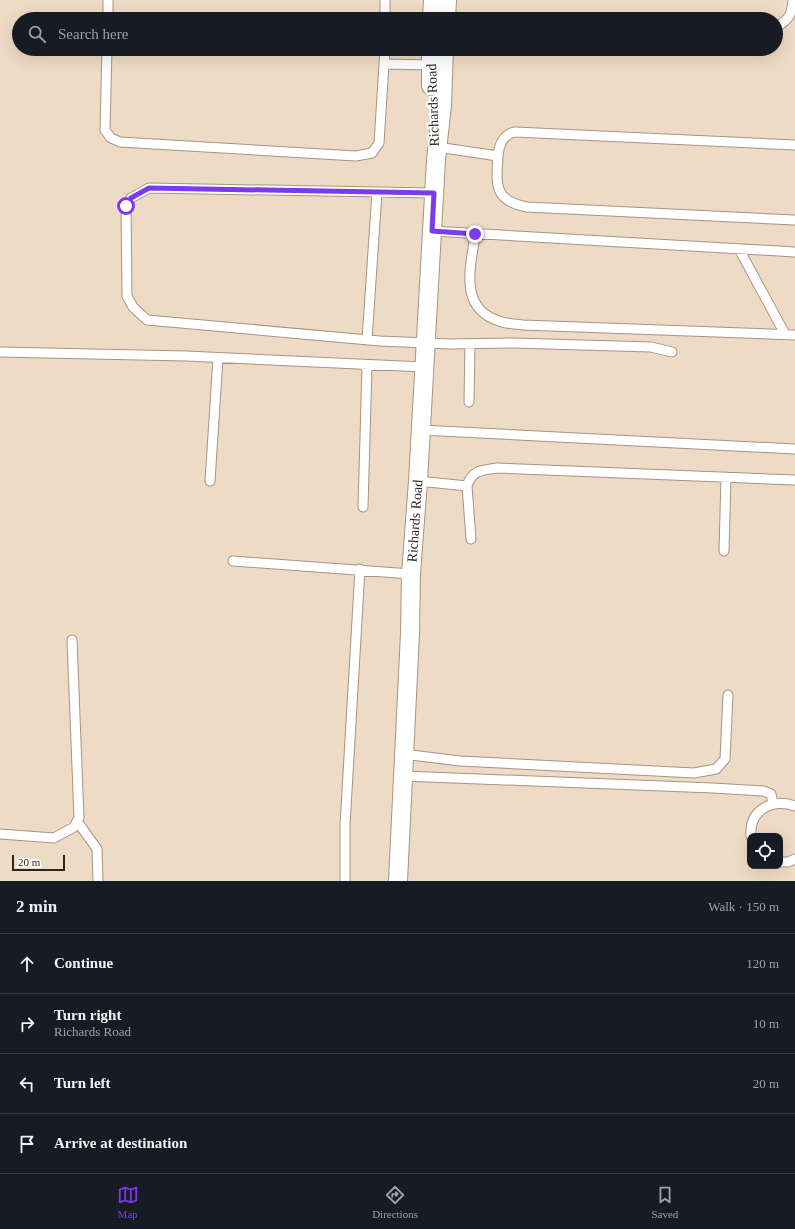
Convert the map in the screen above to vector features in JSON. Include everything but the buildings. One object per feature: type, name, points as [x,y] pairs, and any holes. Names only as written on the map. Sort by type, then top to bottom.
[{"type":"street","points":[[433,0],[442,12]]},
{"type":"street","name":"Richards Road","points":[[398,881],[410,633],[411,574],[418,481],[436,154],[442,105],[444,56]]},
{"type":"street","name":"Richards Road","points":[[431,57],[436,154]]},
{"type":"lane","points":[[108,0],[108,12]]},
{"type":"lane","points":[[385,0],[385,12]]},
{"type":"lane","points":[[783,24],[786,22],[792,12],[793,0]]},
{"type":"lane","points":[[107,56],[105,130],[111,138],[120,142],[356,156],[372,153],[379,143],[386,56]]},
{"type":"lane","points":[[386,64],[431,57]]},
{"type":"lane","points":[[795,145],[515,132],[507,135],[499,149],[497,182],[500,192],[507,201],[527,208],[795,220]]},
{"type":"lane","points":[[436,154],[498,156]]},
{"type":"lane","points":[[434,193],[149,188],[131,198],[126,206],[127,296],[132,307],[147,320],[367,340],[470,344],[513,343],[651,347],[672,352]]},
{"type":"lane","points":[[367,340],[377,192]]},
{"type":"lane","points":[[432,231],[795,252]]},
{"type":"lane","points":[[475,234],[469,288],[472,298],[487,316],[499,322],[524,325],[795,335]]},
{"type":"lane","points":[[739,249],[785,334]]},
{"type":"lane","points":[[469,402],[470,344]]},
{"type":"lane","points":[[0,352],[218,358],[368,366],[424,367]]},
{"type":"lane","points":[[210,481],[218,358]]},
{"type":"lane","points":[[363,507],[368,366]]},
{"type":"lane","points":[[421,430],[795,449]]},
{"type":"lane","points":[[472,539],[467,486],[470,478],[479,470],[497,468],[795,480]]},
{"type":"lane","points":[[724,551],[726,477]]},
{"type":"lane","points":[[418,481],[467,486]]},
{"type":"lane","points":[[233,561],[360,569],[411,574]]},
{"type":"lane","points":[[344,881],[345,825],[360,569]]},
{"type":"lane","points":[[0,834],[54,838],[74,827],[79,818],[72,640]]},
{"type":"lane","points":[[403,754],[460,761],[694,773],[716,769],[725,759],[728,696]]},
{"type":"lane","points":[[403,776],[748,790],[771,794],[773,803]]},
{"type":"lane","points":[[751,833],[750,828],[754,817],[762,808],[773,803],[785,802],[795,806]]},
{"type":"lane","points":[[77,821],[97,849],[98,881]]},
{"type":"lane","points":[[783,862],[788,862],[795,859]]},
{"type":"route","points":[[126,206],[131,198],[149,188],[434,193],[432,231],[475,234]]}]
